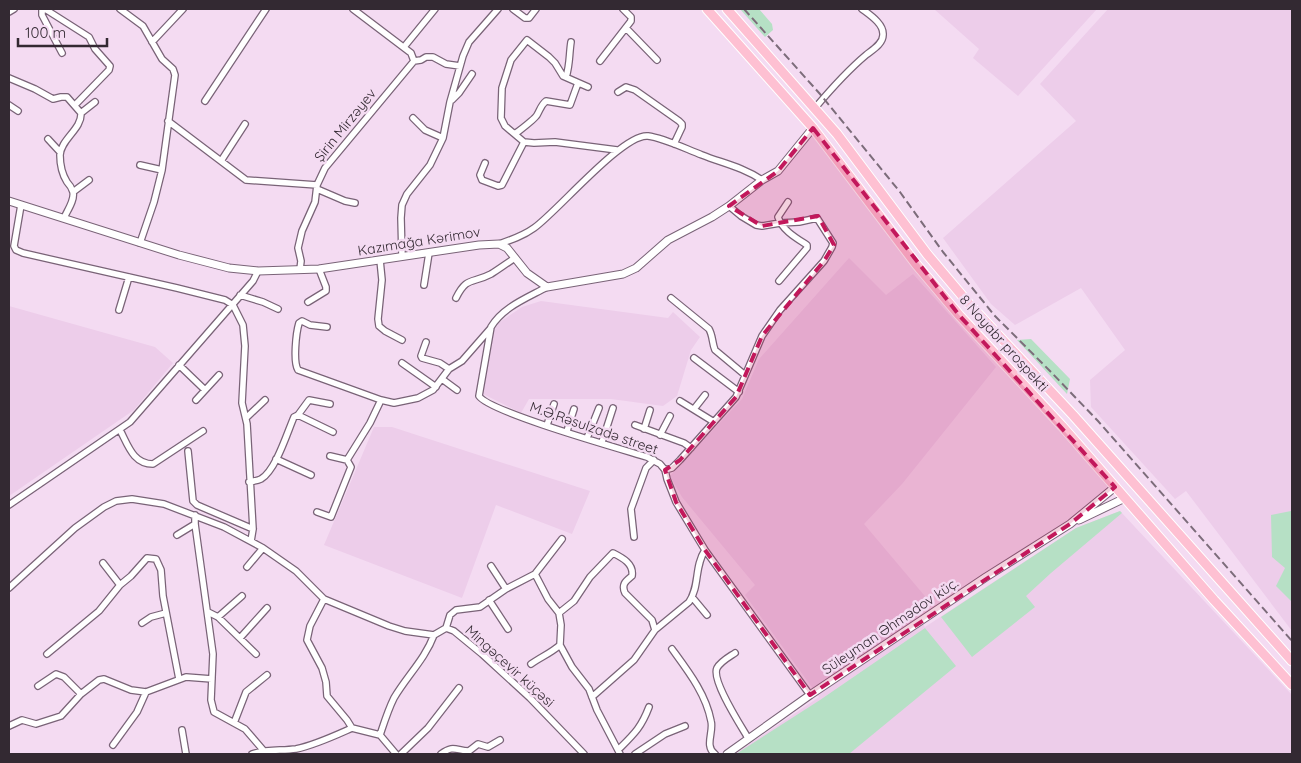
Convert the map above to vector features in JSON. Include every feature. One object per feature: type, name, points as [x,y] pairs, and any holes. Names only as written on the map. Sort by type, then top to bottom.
[{"type":"highway","name":"8 Noyabr prospekti","points":[[707,9],[813,128],[940,293],[981,340],[1062,426],[1214,600],[1292,685]]},
{"type":"highway","name":"8 Noyabr prospekti","points":[[727,9],[815,108],[855,157],[927,254],[970,305],[1073,415],[1292,661]]},
{"type":"highway","points":[[1115,487],[1128,476]]},
{"type":"highway","points":[[1125,498],[1138,488]]},
{"type":"street","points":[[9,12],[14,9]]},
{"type":"street","points":[[62,53],[42,15],[43,9],[89,37],[95,49],[110,66],[110,70],[74,105]]},
{"type":"street","points":[[120,9],[142,26],[162,58],[173,69],[175,75],[162,170],[154,202],[140,243]]},
{"type":"street","points":[[152,42],[183,9]]},
{"type":"street","points":[[205,101],[266,9]]},
{"type":"street","points":[[404,47],[435,9]]},
{"type":"street","points":[[402,256],[402,205],[407,194],[430,165],[443,138],[450,102],[469,42],[498,9]]},
{"type":"street","points":[[512,9],[525,18],[529,18],[536,9]]},
{"type":"street","points":[[600,61],[631,20],[631,17],[623,9]]},
{"type":"street","points":[[815,108],[836,82],[876,47],[882,39],[884,33],[882,28],[862,9]]},
{"type":"street","points":[[357,10],[404,47],[413,56],[414,61],[426,57],[446,64],[460,66]]},
{"type":"street","points":[[626,28],[657,60]]},
{"type":"street","points":[[588,87],[566,77],[560,72],[555,62],[527,40],[511,60],[502,88],[501,118],[505,126],[524,142],[534,144],[555,142],[618,150]]},
{"type":"street","points":[[566,77],[570,64],[571,42]]},
{"type":"street","name":"Şirin Mirzəyev","points":[[300,269],[301,261],[298,248],[302,231],[315,202],[317,187],[326,168],[414,61]]},
{"type":"street","points":[[450,102],[459,93],[472,74]]},
{"type":"street","points":[[9,78],[35,89],[53,100],[61,97],[67,98],[81,113],[81,120],[60,152],[64,177],[73,192],[73,198],[64,218]]},
{"type":"street","points":[[515,134],[536,118],[543,103],[546,101],[570,105],[578,83]]},
{"type":"street","points":[[618,92],[626,87],[635,90],[682,124],[674,144]]},
{"type":"street","points":[[81,113],[95,102]]},
{"type":"street","points":[[9,105],[18,111]]},
{"type":"street","points":[[413,118],[426,130],[443,138]]},
{"type":"street","points":[[168,121],[246,180],[317,187],[345,201],[355,203]]},
{"type":"street","points":[[221,160],[245,124]]},
{"type":"street","points":[[327,327],[310,325],[302,321],[299,323],[295,366],[298,370],[394,403],[427,395],[436,387],[449,369],[462,361],[497,318],[506,310],[547,287],[629,273],[668,240],[729,206],[762,180],[778,171],[813,128]]},
{"type":"street","points":[[499,244],[519,237],[533,229],[618,150],[633,140],[646,136],[674,144],[739,168],[762,180]]},
{"type":"street","points":[[48,139],[60,152]]},
{"type":"street","points":[[485,162],[480,175],[482,180],[498,186],[502,185],[524,142]]},
{"type":"street","points":[[140,165],[162,170]]},
{"type":"street","points":[[73,192],[89,180]]},
{"type":"street","name":"Kazımağa Kərimov","points":[[9,201],[140,243],[229,268],[258,272],[319,269],[485,244],[499,244],[507,248],[527,273],[547,287]]},
{"type":"street","points":[[779,281],[807,248],[807,245],[793,236],[780,223],[778,216],[788,202]]},
{"type":"street","points":[[21,205],[14,246],[16,250],[22,253],[224,300],[233,305],[243,325],[242,403],[246,418],[248,441],[253,529],[251,541]]},
{"type":"street","points":[[665,470],[672,468],[736,398],[758,344],[775,317],[824,261],[832,247],[832,243],[817,218],[762,226],[756,225],[741,216],[729,206]]},
{"type":"street","points":[[424,285],[429,253]]},
{"type":"street","points":[[456,298],[461,287],[466,282],[489,274],[515,258]]},
{"type":"street","points":[[380,260],[382,280],[379,326],[385,332],[402,340]]},
{"type":"street","points":[[308,302],[326,291],[319,269]]},
{"type":"street","points":[[9,505],[120,430],[138,414],[233,305],[258,272]]},
{"type":"street","points":[[119,310],[129,277]]},
{"type":"street","points":[[240,296],[263,302],[278,309]]},
{"type":"street","points":[[671,298],[709,329],[712,333],[712,345],[715,350],[746,375]]},
{"type":"street","name":"M.Ə.Rəsulzadə street","points":[[491,327],[479,396],[487,403],[547,425],[654,460],[665,470],[676,502],[705,550],[810,695]]},
{"type":"street","points":[[426,342],[422,358],[449,369]]},
{"type":"street","points":[[694,358],[739,392]]},
{"type":"street","points":[[402,362],[436,387]]},
{"type":"street","points":[[180,365],[204,390]]},
{"type":"street","points":[[196,400],[220,375]]},
{"type":"street","points":[[442,379],[457,390]]},
{"type":"street","points":[[694,409],[705,395]]},
{"type":"street","points":[[246,418],[265,400]]},
{"type":"street","points":[[249,482],[265,476],[276,459],[294,417],[298,415],[309,400],[330,404]]},
{"type":"street","points":[[347,460],[370,423],[381,400]]},
{"type":"street","points":[[680,400],[714,422]]},
{"type":"street","points":[[547,425],[554,404]]},
{"type":"street","points":[[588,438],[599,408]]},
{"type":"street","points":[[602,442],[613,408]]},
{"type":"street","points":[[567,431],[574,409]]},
{"type":"street","points":[[644,429],[650,410]]},
{"type":"street","points":[[298,415],[333,432]]},
{"type":"street","points":[[660,435],[670,416]]},
{"type":"street","points":[[635,425],[691,448]]},
{"type":"street","points":[[120,430],[134,456],[142,463],[153,464],[203,431]]},
{"type":"street","points":[[188,451],[193,501],[197,505],[253,529]]},
{"type":"street","points":[[317,512],[331,517],[351,467],[347,460],[330,456]]},
{"type":"street","points":[[276,459],[311,475]]},
{"type":"street","points":[[634,537],[631,509],[646,468],[654,460]]},
{"type":"street","points":[[1070,524],[1115,487]]},
{"type":"street","points":[[1070,524],[1125,498]]},
{"type":"street","points":[[9,588],[75,528],[104,507],[116,502],[132,499],[164,504],[195,515],[263,548],[296,571],[324,599],[389,626],[405,631],[434,635],[428,650],[395,698],[386,716],[380,735]]},
{"type":"street","points":[[195,515],[213,654],[211,700],[214,712],[245,729],[264,751]]},
{"type":"street","points":[[177,535],[195,524]]},
{"type":"street","name":"Süleyman Əhmədov küç.","points":[[727,754],[810,695],[951,600],[1070,524]]},
{"type":"street","points":[[446,628],[450,615],[456,610],[480,607],[506,589],[535,574],[562,539]]},
{"type":"street","points":[[247,568],[263,548]]},
{"type":"street","points":[[592,697],[634,660],[654,630],[689,602],[698,575],[699,559],[705,550]]},
{"type":"street","points":[[559,613],[574,601],[590,577],[613,553],[630,564],[633,571],[632,576],[624,584],[623,588],[625,593],[652,620],[654,630]]},
{"type":"street","points":[[47,654],[99,611],[120,584],[131,576],[148,558],[156,559],[161,570],[166,613],[179,679]]},
{"type":"street","points":[[103,563],[120,584]]},
{"type":"street","points":[[491,566],[506,589]]},
{"type":"street","points":[[535,574],[548,599],[559,613],[561,625],[560,645],[572,667],[589,689],[597,710],[619,752],[639,729],[649,707]]},
{"type":"street","points":[[218,617],[242,596]]},
{"type":"street","points":[[692,597],[707,615]]},
{"type":"street","points":[[324,599],[310,626],[307,640],[322,668],[327,696],[352,728]]},
{"type":"street","points":[[489,600],[508,629]]},
{"type":"street","points":[[240,638],[267,608]]},
{"type":"street","points":[[208,612],[218,617],[256,654]]},
{"type":"street","points":[[142,623],[151,617],[166,613]]},
{"type":"street","name":"Mingəçevir küçəsi","points":[[434,635],[446,628],[454,632],[489,660],[530,698],[584,754]]},
{"type":"street","points":[[531,664],[542,656],[550,654],[560,645]]},
{"type":"street","points":[[672,649],[694,678],[712,720],[710,744],[712,752],[715,754]]},
{"type":"street","points":[[735,653],[722,662],[718,668],[717,676],[724,696],[748,738]]},
{"type":"street","points":[[38,686],[56,674],[64,677],[81,694]]},
{"type":"street","points":[[234,723],[246,692],[267,675]]},
{"type":"street","points":[[9,726],[22,720],[33,724],[60,716],[81,694],[99,680],[104,679],[131,690],[146,692],[186,677],[212,679]]},
{"type":"street","points":[[401,754],[428,728],[459,688]]},
{"type":"street","points":[[113,745],[137,712],[146,692]]},
{"type":"street","points":[[635,754],[665,734],[685,726]]},
{"type":"street","points":[[252,754],[309,746],[352,728],[380,735],[396,754]]},
{"type":"street","points":[[182,730],[186,754]]},
{"type":"street","points":[[441,754],[452,748],[469,751],[478,744],[488,746],[500,740]]},
{"type":"street","points":[[306,754],[309,746]]},
{"type":"highlighted area","points":[[813,128],[959,315],[1115,487],[1070,524],[810,695],[705,550],[676,502],[665,470],[680,460],[736,397],[762,336],[824,261],[834,245],[818,216],[762,226],[729,206],[778,171]]},
{"type":"shaded area","points":[[934,9],[1097,9],[1018,96],[973,58],[979,49]]},
{"type":"shaded area","points":[[1108,9],[1292,9],[1292,631],[1186,491],[1175,499],[1091,407],[1090,380],[1125,350],[1081,288],[1015,325],[991,304],[943,238],[1076,121],[1040,84]]},
{"type":"shaded area","points":[[849,258],[886,295],[913,274],[996,367],[902,484],[864,524],[929,601],[914,613],[925,627],[1076,528],[1120,511],[1292,695],[1292,754],[735,754],[819,697],[745,595],[755,585],[682,497],[670,476],[742,399],[759,359]]},
{"type":"shaded area","points":[[541,301],[668,318],[673,312],[700,337],[691,350],[677,396],[663,406],[611,399],[529,399],[521,413],[481,393],[494,326],[522,307]]},
{"type":"shaded area","points":[[9,306],[155,347],[173,363],[134,410],[9,496]]},
{"type":"shaded area","points":[[374,427],[392,427],[590,491],[572,534],[496,505],[462,598],[324,545]]},
{"type":"green space","points":[[740,9],[759,9],[772,24],[773,30],[765,37]]},
{"type":"green space","points":[[1031,339],[1070,379],[1067,394],[1017,340]]},
{"type":"green space","points":[[1120,511],[1122,513],[1026,596],[1035,607],[972,657],[941,617],[1076,528]]},
{"type":"green space","points":[[1291,511],[1292,602],[1276,586],[1285,568],[1272,557],[1271,515]]},
{"type":"green space","points":[[925,628],[956,666],[849,754],[736,754],[820,700]]},
{"type":"railway","points":[[744,9],[820,94],[900,192],[943,252],[995,316],[1098,421],[1292,641]]}]
